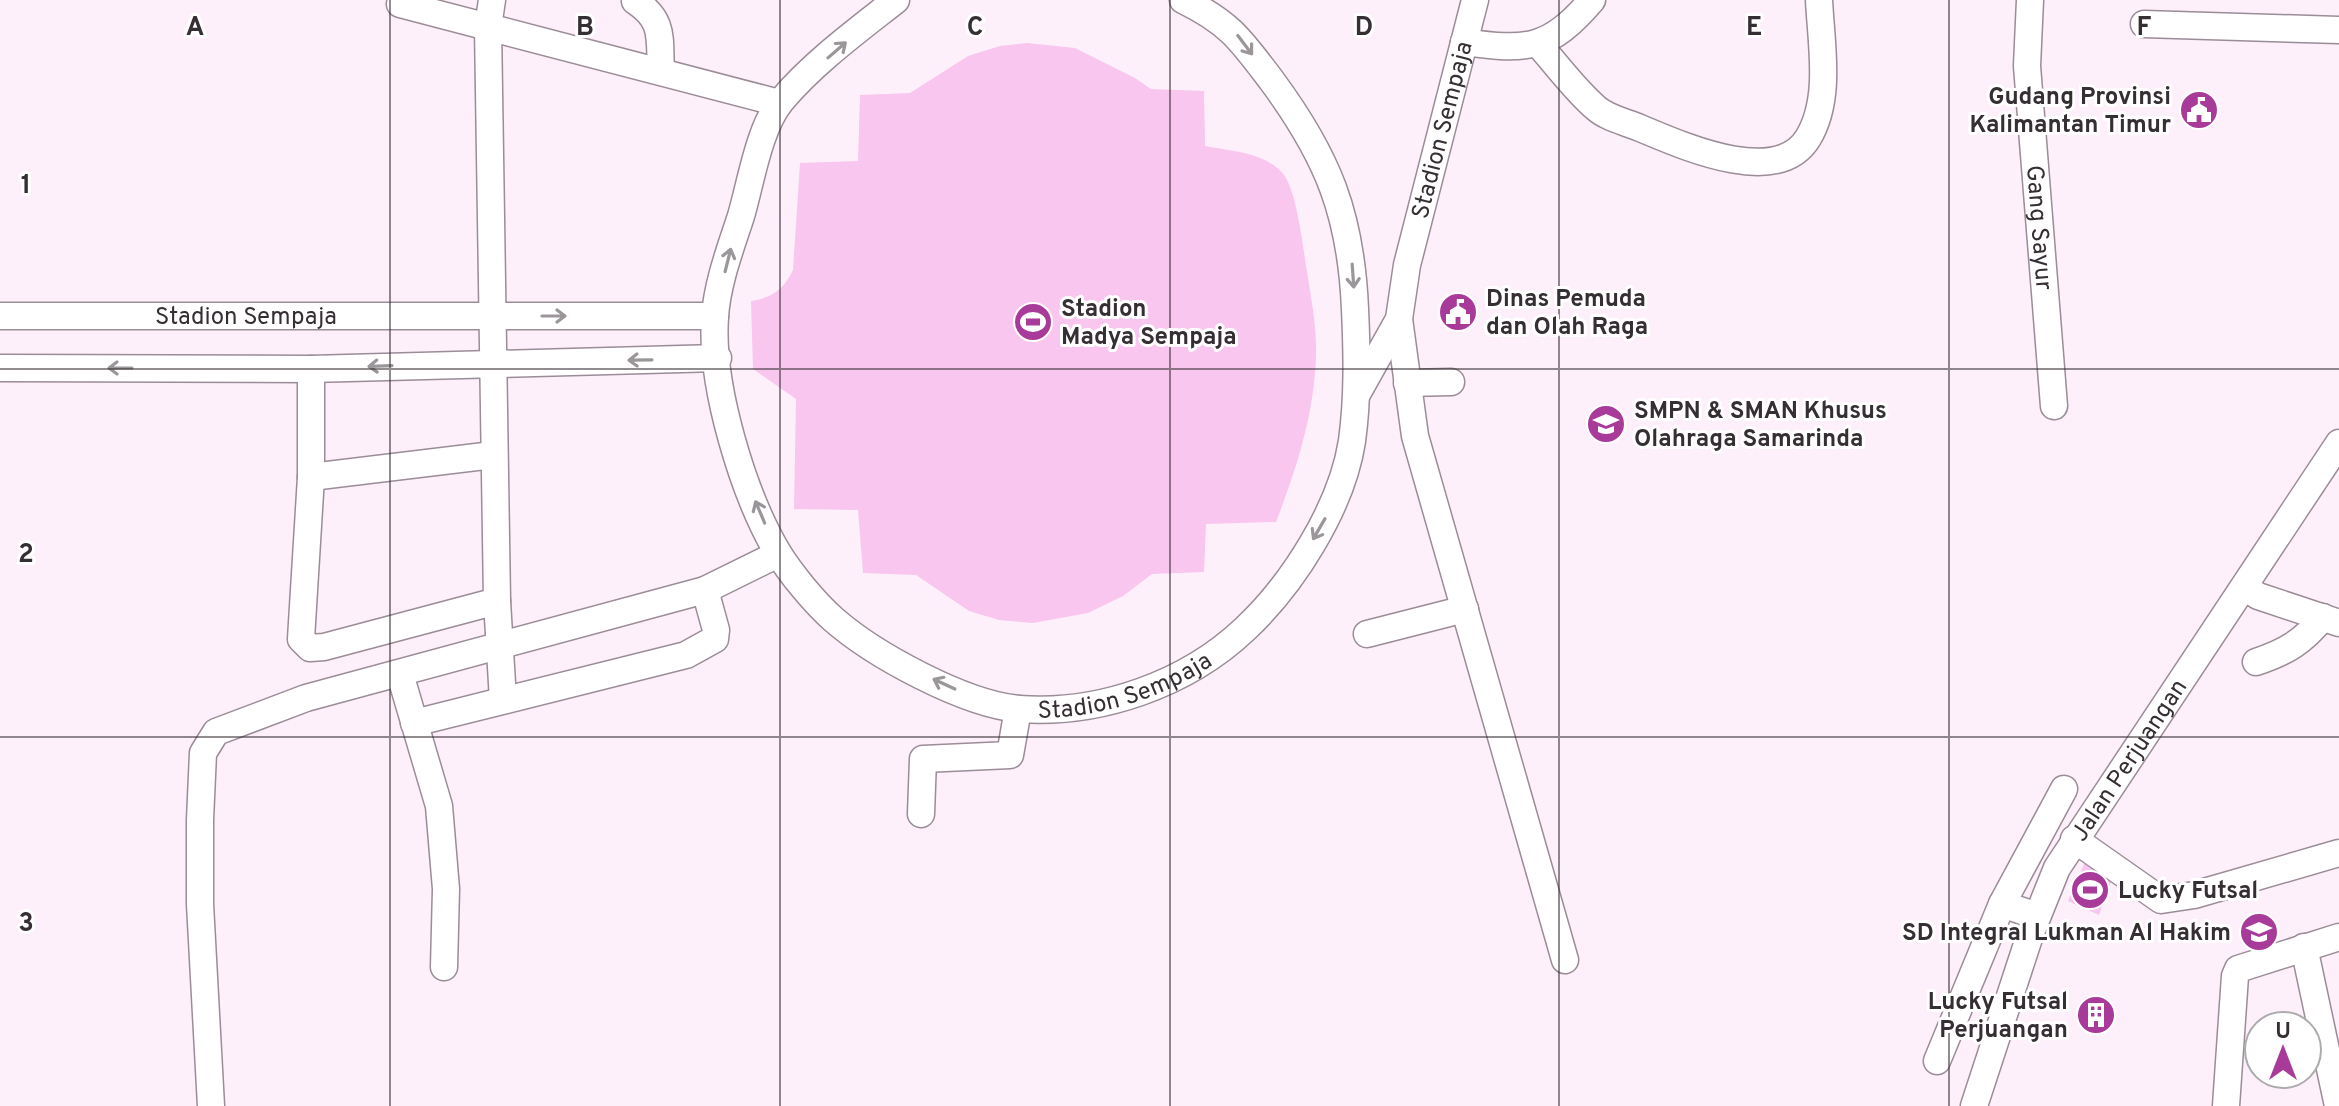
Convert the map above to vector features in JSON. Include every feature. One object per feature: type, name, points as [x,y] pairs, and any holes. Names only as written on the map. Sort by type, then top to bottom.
[{"type":"street","points":[[492,0],[488,27],[493,455],[503,700]]},
{"type":"street","name":"Stadion Sempaja","points":[[896,0],[779,103],[757,154],[715,316],[722,400],[738,461],[778,554],[832,618],[897,663],[973,697],[1018,709],[1093,705],[1177,677],[1217,655],[1290,580],[1326,516],[1351,447],[1357,394],[1351,251],[1339,200],[1316,144],[1230,25],[1183,0]]},
{"type":"street","name":"Stadion Sempaja","points":[[1357,394],[1399,319],[1407,265],[1475,0]]},
{"type":"street","points":[[1464,42],[1505,48],[1539,45],[1574,21],[1592,0]]},
{"type":"street","points":[[1539,45],[1598,110],[1706,156],[1765,161],[1793,156],[1808,138],[1817,116],[1823,81],[1819,0]]},
{"type":"street","name":"Gang Sayur","points":[[2030,0],[2027,66],[2054,406]]},
{"type":"street","points":[[635,1],[652,13],[658,23],[661,71]]},
{"type":"street","points":[[400,4],[779,103]]},
{"type":"street","points":[[2144,24],[2339,30]]},
{"type":"street","name":"Stadion Sempaja","points":[[0,316],[715,316]]},
{"type":"street","points":[[1399,319],[1415,436],[1565,960]]},
{"type":"street","points":[[0,368],[311,369],[718,358]]},
{"type":"street","points":[[311,369],[311,477],[300,633],[310,648],[324,647],[497,601]]},
{"type":"street","points":[[1407,383],[1451,382]]},
{"type":"street","name":"Jalan Perjuangan","points":[[1974,1106],[2037,916],[2074,839],[2246,588],[2339,443]]},
{"type":"street","points":[[311,477],[493,455]]},
{"type":"street","points":[[211,1106],[200,904],[203,753],[216,732],[306,698],[705,590],[778,554]]},
{"type":"street","points":[[2246,588],[2258,596],[2331,620]]},
{"type":"street","points":[[414,723],[686,655],[707,646],[715,639],[716,630],[705,590]]},
{"type":"street","points":[[1367,634],[1465,609]]},
{"type":"street","points":[[2256,662],[2287,651],[2331,620]]},
{"type":"street","points":[[400,674],[439,806],[446,889],[444,967]]},
{"type":"street","points":[[921,814],[923,759],[1010,755],[1018,709]]},
{"type":"street","points":[[1937,1061],[2002,904],[2064,789]]},
{"type":"street","points":[[2074,839],[2161,900],[2194,895],[2339,853]]},
{"type":"street","points":[[2002,904],[2037,916]]},
{"type":"street","points":[[2226,1106],[2235,976],[2243,965],[2339,937]]},
{"type":"street","points":[[2304,947],[2338,1106]]},
{"type":"shaded area","name":"Stadion Madya Sempaja","points":[[1027,43],[1075,48],[1151,89],[1204,91],[1205,146],[1268,161],[1288,182],[1301,234],[1316,343],[1310,412],[1292,479],[1276,522],[1206,524],[1204,572],[1152,574],[1123,596],[1088,613],[1033,623],[999,620],[969,611],[916,575],[863,573],[858,510],[794,509],[796,399],[753,369],[751,301],[776,292],[793,270],[800,163],[858,161],[860,95],[910,93],[968,56],[1000,46]]},
{"type":"shaded area","name":"Lucky Futsal","points":[[2085,862],[2112,879],[2099,915],[2068,901]]},
{"type":"place","name":"Gudang Provinsi Kalimantan Timur","points":[[2199,110]]},
{"type":"place","name":"Dinas Pemuda dan Olah Raga","points":[[1458,312]]},
{"type":"place","name":"Stadion Madya Sempaja","points":[[1033,322]]},
{"type":"place","name":"SMPN & SMAN Khusus Olahraga Samarinda","points":[[1606,424]]},
{"type":"place","name":"Lucky Futsal","points":[[2090,890]]},
{"type":"place","name":"SD Integral Lukman Al Hakim","points":[[2259,932]]},
{"type":"place","name":"Lucky Futsal Perjuangan","points":[[2096,1015]]}]
